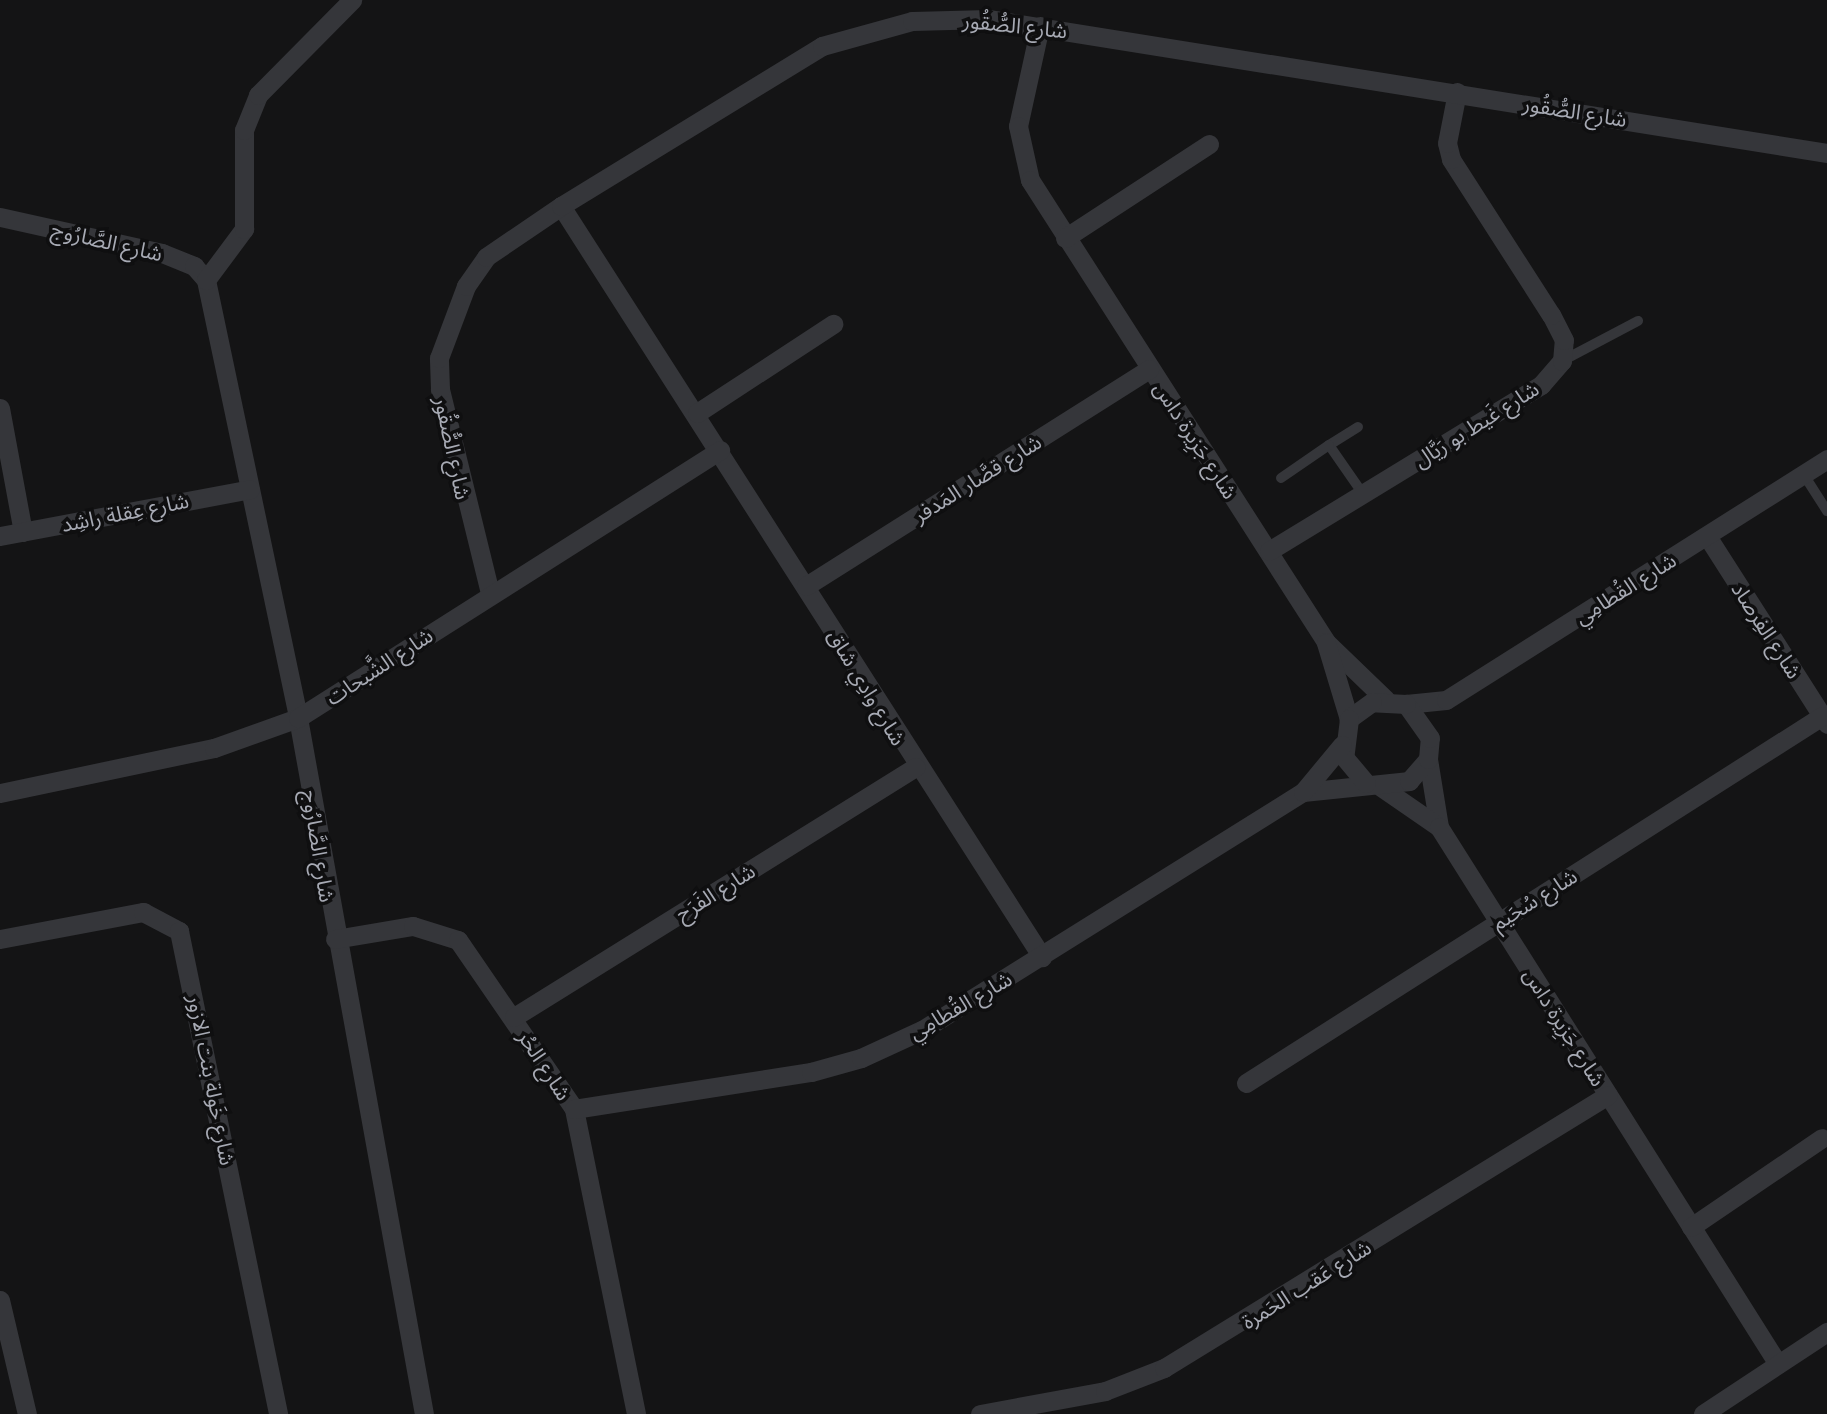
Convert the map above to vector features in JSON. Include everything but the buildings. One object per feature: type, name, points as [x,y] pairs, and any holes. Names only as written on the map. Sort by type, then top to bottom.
[{"type":"street","points":[[206,280],[244,229],[244,130],[258,95],[352,0]]},
{"type":"street","name":"شارع الصُّقُور","points":[[490,593],[443,416],[439,358],[451,312],[486,257],[561,206],[822,46],[912,21],[988,19],[1827,153]]},
{"type":"street","name":"شارع جَزِيرة داس","points":[[1040,26],[1018,126],[1030,180],[1326,642],[1386,700]]},
{"type":"street","points":[[1457,92],[1447,143],[1451,159],[1551,315],[1564,340],[1562,361]]},
{"type":"street","points":[[1065,238],[1209,144]]},
{"type":"street","name":"شارع وادِي شاق","points":[[561,206],[697,413],[915,767],[1042,957]]},
{"type":"street","name":"شارع الصَّارُوج","points":[[0,217],[162,253],[194,266],[206,280],[298,718],[335,939],[424,1414]]},
{"type":"street","points":[[697,413],[833,324]]},
{"type":"street","name":"شارع غَيط بو رَيَّال","points":[[1269,551],[1541,385],[1562,361]]},
{"type":"street","name":"شارع قصَّار المَدفر","points":[[806,586],[1149,369]]},
{"type":"street","points":[[0,408],[23,531]]},
{"type":"street","name":"شارع الشَّبحات","points":[[0,793],[214,748],[298,718],[490,593],[720,450]]},
{"type":"street","name":"شارع القُطامِي","points":[[1406,705],[1446,700],[1827,459]]},
{"type":"street","name":"شارع عِقلة راشِد","points":[[0,536],[250,489]]},
{"type":"street","name":"شارع الفِرصاد","points":[[1707,536],[1825,720]]},
{"type":"street","name":"شارع جَزِيرة داس","points":[[1326,642],[1349,719]]},
{"type":"street","points":[[1430,738],[1406,705],[1386,700],[1349,719],[1342,745],[1349,767],[1373,785],[1409,781],[1428,759],[1430,738],[1446,700]]},
{"type":"street","name":"شارع سُحَيم","points":[[1246,1083],[1498,921],[1825,720]]},
{"type":"street","name":"شارع القُطامِي","points":[[574,1109],[861,1058],[922,1030],[1303,792],[1342,745]]},
{"type":"street","name":"شارع جَزِيرة داس","points":[[1428,759],[1439,827],[1778,1364]]},
{"type":"street","name":"شارع الفَرَح","points":[[514,1017],[915,767]]},
{"type":"street","name":"شارع جَزِيرة داس","points":[[1373,785],[1439,827]]},
{"type":"street","name":"شارع القُطامِي","points":[[1303,792],[1373,785]]},
{"type":"street","name":"شارع خَولة بنت الازور","points":[[0,939],[144,912],[180,932],[278,1414]]},
{"type":"street","name":"شارع الحُر","points":[[335,939],[413,926],[441,930],[458,940],[514,1017],[574,1109],[636,1414]]},
{"type":"street","name":"شارع عَقب الحَمرة","points":[[980,1414],[1105,1391],[1164,1368],[1608,1095]]},
{"type":"street","points":[[1691,1227],[1822,1138]]},
{"type":"street","points":[[0,1300],[27,1414]]},
{"type":"street","points":[[1703,1414],[1827,1332]]},
{"type":"lane","points":[[1562,361],[1638,321]]},
{"type":"lane","points":[[1281,478],[1358,427]]},
{"type":"lane","points":[[1329,445],[1363,494]]},
{"type":"lane","points":[[1804,475],[1827,511]]}]
